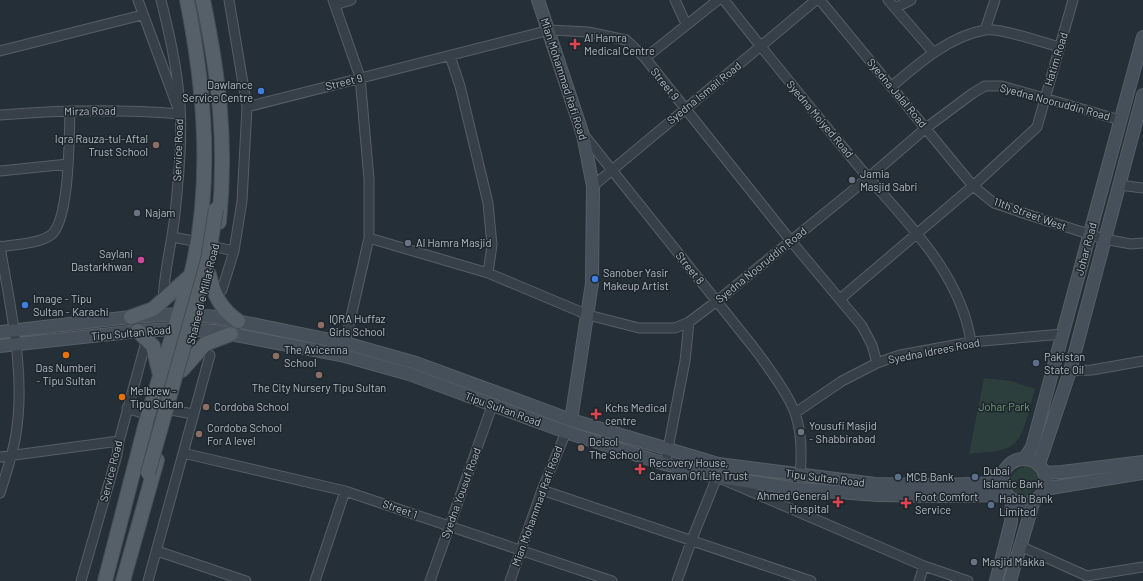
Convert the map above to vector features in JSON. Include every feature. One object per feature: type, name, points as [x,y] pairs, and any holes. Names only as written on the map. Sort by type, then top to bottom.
[{"type":"main road","name":"Shaheed e Millat Road","points":[[122,581],[188,351],[216,247],[222,189],[223,148],[217,73],[203,0]]},
{"type":"main road","name":"Mian Mohammad Rafi Road","points":[[538,0],[550,30],[583,135],[593,186],[592,283],[571,420]]},
{"type":"main road","name":"Shaheed e Millat Road","points":[[105,581],[148,415],[176,329],[191,275],[198,242],[204,201],[205,150],[191,3]]},
{"type":"main road","points":[[118,581],[144,471],[212,209],[208,110],[196,22],[191,3]]},
{"type":"main road","name":"Johar Road","points":[[1025,458],[1032,447],[1143,37]]},
{"type":"main road","name":"Johar Road","points":[[1042,469],[1070,371],[1143,95]]},
{"type":"main road","points":[[1119,125],[1133,133]]},
{"type":"main road","points":[[209,274],[216,298],[227,313],[238,321]]},
{"type":"main road","points":[[131,317],[153,309],[191,275]]},
{"type":"main road","points":[[181,309],[192,311],[197,316]]},
{"type":"main road","name":"Tipu Sultan Road","points":[[0,332],[13,329],[131,317],[181,309]]},
{"type":"main road","name":"Tipu Sultan Road","points":[[197,316],[230,334],[341,355],[409,374],[492,406],[566,432],[665,464],[718,478],[799,489],[877,495],[1010,498]]},
{"type":"main road","name":"Tipu Sultan Road","points":[[0,346],[15,343],[142,335],[176,329],[197,316],[238,321],[345,343],[416,363],[571,420],[666,450],[718,464],[875,484],[941,485],[1001,483]]},
{"type":"main road","points":[[182,370],[205,344],[230,334]]},
{"type":"main road","points":[[142,335],[153,346],[160,376]]},
{"type":"main road","points":[[169,349],[176,345],[183,347],[188,351]]},
{"type":"main road","points":[[492,406],[498,392]]},
{"type":"main road","points":[[1143,462],[1062,472],[1042,469],[1025,458],[1019,459],[1007,465],[1001,477],[1001,483],[1010,498],[1011,522],[997,580],[1010,580],[1034,500],[1044,489],[1143,473]]},
{"type":"main road","points":[[718,464],[718,478]]},
{"type":"main road","points":[[1042,469],[1044,489]]},
{"type":"main road","points":[[108,581],[144,471]]},
{"type":"main road","points":[[1010,498],[1019,502],[1034,500]]},
{"type":"street","points":[[138,0],[142,15],[180,114]]},
{"type":"street","name":"Service Road","points":[[161,0],[179,87],[180,114],[180,144],[173,237],[164,283],[163,301]]},
{"type":"street","points":[[222,290],[234,251],[245,171],[247,106],[229,0]]},
{"type":"street","points":[[345,343],[369,238],[369,179],[360,77],[334,3],[351,0]]},
{"type":"street","points":[[675,0],[686,24]]},
{"type":"street","points":[[645,58],[718,0]]},
{"type":"street","name":"Syedna Moiyed Road","points":[[724,0],[868,178],[917,233],[948,278],[963,307],[971,342]]},
{"type":"street","name":"Syedna Ismail Road","points":[[593,186],[610,170],[761,47],[816,0]]},
{"type":"street","name":"Syedna Jalal Road","points":[[820,0],[973,186]]},
{"type":"street","points":[[888,0],[933,52]]},
{"type":"street","points":[[895,8],[911,0]]},
{"type":"street","points":[[985,30],[995,0]]},
{"type":"street","name":"Hatim Road","points":[[840,299],[973,186],[1037,128],[1044,98],[1073,0]]},
{"type":"street","points":[[0,51],[142,15]]},
{"type":"street","name":"Street 9","points":[[247,106],[550,30],[588,32],[626,40],[645,58],[791,241],[862,326],[872,344],[876,362]]},
{"type":"street","points":[[891,87],[933,52],[960,39],[985,30],[1012,34],[1059,47]]},
{"type":"street","points":[[450,56],[462,93],[488,203],[492,245],[488,273]]},
{"type":"street","name":"Syedna Nooruddin Road","points":[[369,238],[488,273],[588,315],[639,328],[674,328],[689,322],[717,301],[868,178],[926,128],[972,93],[985,86],[1002,86],[1044,98],[1119,125]]},
{"type":"street","points":[[0,493],[12,454],[19,408],[15,343],[0,246],[43,239],[52,233],[61,217],[66,190],[70,111]]},
{"type":"street","name":"Mirza Road","points":[[0,115],[70,111],[136,111],[180,114]]},
{"type":"street","name":"Street 8","points":[[583,135],[717,301],[754,348],[776,380],[795,413],[802,453],[800,475]]},
{"type":"street","points":[[0,171],[68,164]]},
{"type":"street","points":[[1119,185],[1143,188]]},
{"type":"street","name":"11th Street West","points":[[973,186],[994,203],[1104,239],[1131,244],[1143,243]]},
{"type":"street","points":[[173,237],[198,242]]},
{"type":"street","points":[[216,247],[234,251]]},
{"type":"street","points":[[665,464],[666,450],[685,361],[689,322]]},
{"type":"street","name":"Syedna Idrees Road","points":[[795,413],[842,381],[876,362],[971,342],[1063,334]]},
{"type":"street","name":"Service Road","points":[[81,581],[117,455],[142,335]]},
{"type":"street","points":[[148,581],[210,355]]},
{"type":"street","points":[[1070,371],[1092,370],[1143,361]]},
{"type":"street","name":"Syedna Yousuf Road","points":[[430,581],[492,406]]},
{"type":"street","points":[[127,408],[148,415]]},
{"type":"street","points":[[171,410],[193,414]]},
{"type":"street","name":"Mian Mohammad Rafi Road","points":[[510,581],[542,490],[566,432]]},
{"type":"street","points":[[0,458],[12,454],[119,441]]},
{"type":"street","name":"Street 1","points":[[183,453],[345,491],[612,581]]},
{"type":"street","points":[[677,581],[692,540],[718,478],[924,566],[968,581]]},
{"type":"street","points":[[542,490],[810,581]]},
{"type":"street","points":[[315,581],[345,491]]},
{"type":"street","points":[[1020,546],[1087,579],[1143,567]]},
{"type":"street","points":[[157,551],[243,581]]},
{"type":"street","points":[[919,581],[924,566]]},
{"type":"green space","name":"Johar Park","points":[[984,378],[1011,381],[1035,389],[1024,426],[1018,440],[1014,444],[998,451],[969,454]]},
{"type":"green space","points":[[1028,465],[1038,468],[1039,479],[1035,489],[1026,495],[1015,495],[1008,487],[1010,479],[1017,470]]},
{"type":"place","name":"Al Hamra Medical Centre","points":[[575,44]]},
{"type":"place","name":"Dawlance Service Centre","points":[[261,91]]},
{"type":"place","name":"Iqra Rauza-tul-Aftal Trust School","points":[[156,145]]},
{"type":"place","name":"Jamia Masjid Sabri","points":[[852,180]]},
{"type":"place","name":"Najam","points":[[137,213]]},
{"type":"place","name":"Al Hamra Masjid","points":[[408,243]]},
{"type":"place","name":"Saylani Dastarkhwan","points":[[141,260]]},
{"type":"place","name":"Sanober Yasir Makeup Artist","points":[[595,279]]},
{"type":"place","name":"Image - Tipu Sultan - Karachi","points":[[25,305]]},
{"type":"place","name":"IQRA Huffaz Girls School","points":[[321,325]]},
{"type":"place","name":"Das Numberi - Tipu Sultan","points":[[66,355]]},
{"type":"place","name":"The Avicenna School","points":[[276,356]]},
{"type":"place","name":"Pakistan State Oil","points":[[1036,363]]},
{"type":"place","name":"The City Nursery Tipu Sultan","points":[[319,375]]},
{"type":"place","name":"Melbrew - Tipu Sultan","points":[[122,397]]},
{"type":"place","name":"Cordoba School","points":[[206,407]]},
{"type":"place","name":"Kchs Medical centre","points":[[596,414]]},
{"type":"place","name":"Yousufi Masjid - Shabbirabad","points":[[801,432]]},
{"type":"place","name":"Cordoba School For A level","points":[[199,434]]},
{"type":"place","name":"Delsol The School","points":[[581,448]]},
{"type":"place","name":"Recovery House, Caravan Of Life Trust","points":[[640,469]]},
{"type":"place","name":"MCB Bank","points":[[898,477]]},
{"type":"place","name":"Dubai Islamic Bank","points":[[975,477]]},
{"type":"place","name":"Ahmed General Hospital","points":[[838,502]]},
{"type":"place","name":"Foot Comfort Service","points":[[906,503]]},
{"type":"place","name":"Habib Bank Limited","points":[[991,505]]},
{"type":"place","name":"Masjid Makka","points":[[974,562]]}]
